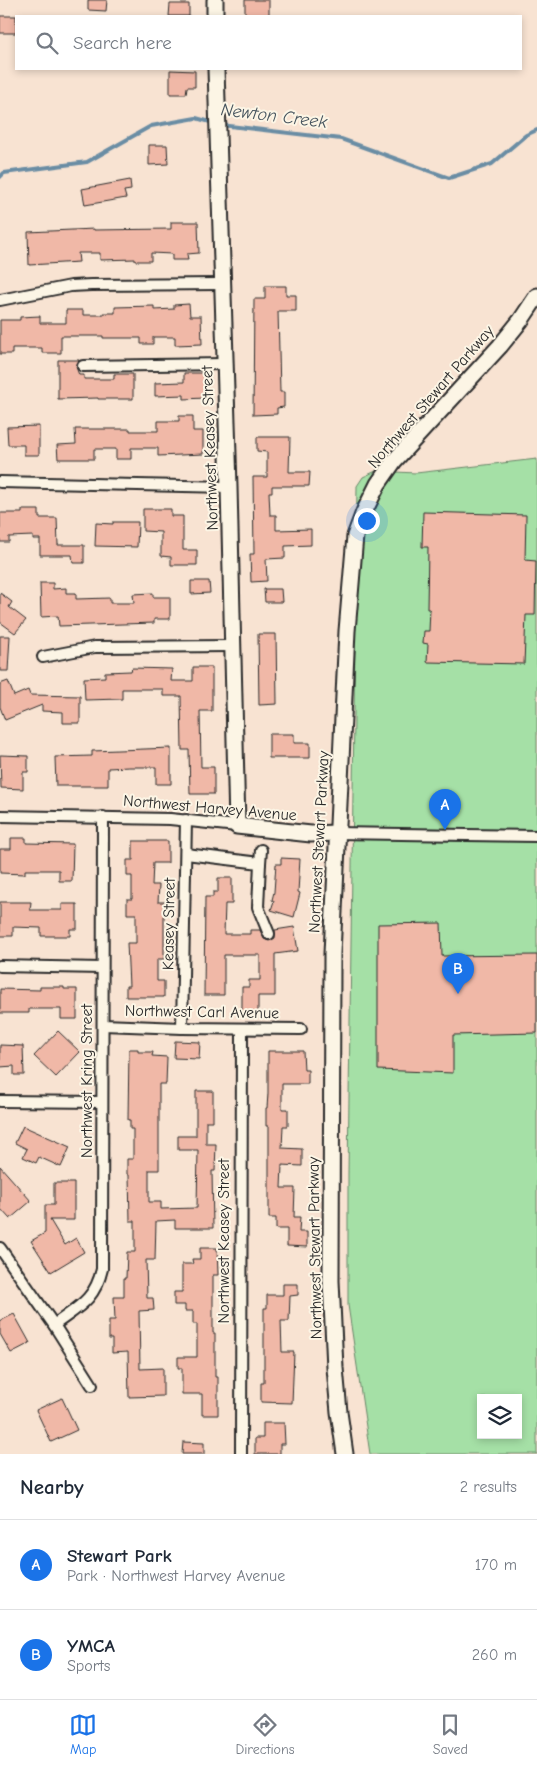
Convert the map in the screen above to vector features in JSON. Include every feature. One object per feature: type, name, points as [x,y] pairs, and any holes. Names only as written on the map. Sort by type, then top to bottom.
[{"type":"main road","points":[[215,0],[215,15]]},
{"type":"main road","name":"Northwest Keasey Street","points":[[216,70],[237,826]]},
{"type":"main road","name":"Northwest Stewart Parkway","points":[[345,1454],[339,1412],[331,1252],[332,954],[336,833],[347,631],[355,536],[378,484],[394,461],[500,346],[537,296]]},
{"type":"main road","name":"Northwest Harvey Avenue","points":[[237,826],[311,834],[336,833]]},
{"type":"street","points":[[0,300],[91,284],[222,284]]},
{"type":"street","points":[[83,366],[225,364]]},
{"type":"street","points":[[0,482],[229,487]]},
{"type":"street","points":[[43,657],[95,647],[233,646]]},
{"type":"street","name":"Northwest Harvey Avenue","points":[[0,816],[186,820],[237,826]]},
{"type":"street","name":"Northwest Kring Street","points":[[54,1325],[91,1296],[98,1284],[102,1269],[103,817]]},
{"type":"street","name":"Keasey Street","points":[[182,1028],[186,820]]},
{"type":"street","name":"Northwest Harvey Avenue","points":[[336,833],[537,836]]},
{"type":"street","points":[[261,850],[258,907],[269,934]]},
{"type":"street","points":[[186,854],[260,863]]},
{"type":"street","points":[[0,966],[102,968]]},
{"type":"street","name":"Northwest Carl Avenue","points":[[103,1026],[301,1029]]},
{"type":"street","name":"Northwest Keasey Street","points":[[241,1454],[242,1028]]},
{"type":"street","points":[[0,1101],[102,1102]]},
{"type":"street","points":[[0,1248],[54,1325],[92,1385]]},
{"type":"green space","points":[[537,459],[537,1454],[370,1454],[348,1305],[348,1174],[357,486],[363,477],[376,471],[416,473]]},
{"type":"building","points":[[88,0],[107,0],[106,11],[88,10]]},
{"type":"building","points":[[245,0],[269,0],[269,15],[245,15]]},
{"type":"building","points":[[170,4],[189,4],[189,15],[169,15]]},
{"type":"building","points":[[0,16],[15,16],[15,33],[0,33]]},
{"type":"building","points":[[170,70],[195,71],[195,87],[187,87],[186,94],[170,94]]},
{"type":"building","points":[[149,145],[167,145],[168,164],[149,165]]},
{"type":"building","points":[[130,180],[131,190],[124,191],[126,198],[85,205],[82,189]]},
{"type":"building","points":[[171,222],[198,222],[199,253],[187,254],[188,260],[172,260],[172,254],[151,253],[151,261],[135,261],[135,259],[100,260],[100,253],[78,253],[79,262],[29,265],[28,232],[94,229],[171,229]]},
{"type":"building","points":[[265,286],[286,286],[286,295],[296,295],[296,311],[278,311],[280,392],[284,392],[284,407],[277,408],[277,414],[253,415],[254,299],[265,299]]},
{"type":"building","points":[[189,304],[190,316],[201,316],[202,344],[175,345],[175,337],[153,337],[153,344],[141,344],[141,338],[61,336],[61,353],[42,353],[42,348],[12,348],[12,354],[0,354],[0,320],[20,320],[20,317],[40,316],[40,323],[66,323],[66,310],[83,310],[83,315],[103,315],[103,313],[115,313],[115,307],[154,306],[154,310],[174,309],[174,305]]},
{"type":"building","points":[[58,360],[79,360],[76,367],[79,375],[84,375],[84,379],[114,379],[114,374],[133,374],[133,399],[58,399]]},
{"type":"building","points":[[184,373],[205,373],[205,398],[184,399],[184,395],[155,396],[155,383],[184,382]]},
{"type":"building","points":[[179,416],[193,416],[193,431],[203,431],[203,454],[158,456],[158,448],[131,448],[131,459],[116,459],[116,449],[94,449],[94,459],[58,459],[57,445],[76,444],[75,429],[158,431],[158,421],[179,421]]},
{"type":"building","points":[[39,426],[39,455],[24,455],[24,445],[8,445],[7,427]]},
{"type":"building","points":[[257,437],[290,437],[289,472],[310,472],[309,486],[272,486],[272,492],[269,492],[270,515],[276,515],[276,530],[311,529],[311,545],[285,546],[285,558],[266,559],[267,581],[251,582],[250,554],[254,554],[253,477],[267,477],[267,452],[257,451]]},
{"type":"building","points":[[143,509],[171,509],[171,516],[183,516],[183,550],[197,550],[197,565],[171,565],[171,557],[161,556],[161,532],[143,531]]},
{"type":"building","points":[[22,510],[39,510],[39,518],[57,518],[58,545],[84,545],[84,563],[73,563],[72,555],[40,555],[40,539],[33,539],[33,536],[9,537],[9,542],[0,542],[0,513],[22,513]]},
{"type":"building","points":[[423,512],[526,515],[525,560],[536,561],[535,615],[526,615],[524,664],[427,662],[428,644],[423,643],[424,631],[429,631],[430,609],[427,609],[428,547],[422,547]]},
{"type":"building","points":[[113,522],[138,522],[137,547],[95,546],[96,523],[113,524]]},
{"type":"building","points":[[191,581],[209,581],[210,593],[191,594]]},
{"type":"building","points":[[40,583],[53,583],[53,589],[66,588],[66,593],[76,593],[76,599],[110,598],[110,603],[134,603],[133,594],[153,593],[153,597],[170,597],[170,619],[154,619],[154,623],[59,626],[58,616],[41,617]]},
{"type":"building","points":[[264,589],[281,589],[282,602],[265,602]]},
{"type":"building","points":[[0,593],[12,602],[9,607],[26,620],[15,633],[0,622]]},
{"type":"building","points":[[258,634],[276,634],[277,704],[259,705]]},
{"type":"building","points":[[0,636],[10,636],[8,671],[0,671]]},
{"type":"building","points":[[193,667],[212,667],[212,711],[200,711],[201,767],[214,767],[214,794],[190,794],[189,750],[182,750],[181,696],[163,696],[163,689],[122,689],[122,699],[85,700],[84,678],[105,677],[105,672],[131,671],[132,668],[172,669],[171,681],[193,681]]},
{"type":"building","points":[[8,681],[14,696],[28,690],[30,695],[80,696],[80,723],[63,723],[63,712],[42,711],[42,705],[5,720],[0,707],[0,684]]},
{"type":"building","points":[[269,734],[294,734],[294,743],[310,743],[310,758],[269,758]]},
{"type":"building","points":[[171,748],[171,784],[156,784],[156,767],[129,767],[108,768],[108,786],[56,786],[55,757],[92,756],[92,751]]},
{"type":"building","points":[[0,755],[28,756],[28,772],[23,772],[23,789],[1,788]]},
{"type":"building","points":[[11,838],[26,838],[26,843],[73,844],[72,881],[59,881],[59,870],[25,870],[25,874],[0,873],[0,849],[11,849]]},
{"type":"building","points":[[133,841],[168,841],[168,863],[153,863],[152,885],[159,885],[158,902],[168,902],[168,914],[164,914],[164,959],[157,959],[157,981],[164,981],[164,997],[126,997],[126,986],[129,986],[127,943],[136,943],[136,914],[127,914],[127,899],[132,899],[132,876],[127,876],[127,860],[133,860]]},
{"type":"building","points":[[281,858],[300,859],[298,892],[300,893],[294,917],[271,910],[274,901],[272,900],[276,864],[281,864]]},
{"type":"building","points":[[218,878],[232,878],[232,904],[225,904],[224,934],[250,934],[250,930],[260,930],[264,939],[269,941],[275,938],[275,930],[294,927],[298,951],[275,954],[275,996],[258,996],[258,1013],[242,1013],[242,987],[249,987],[249,980],[260,980],[260,955],[224,955],[224,995],[204,995],[205,897],[213,897],[213,892],[218,892]]},
{"type":"building","points":[[0,902],[31,902],[30,910],[62,910],[62,904],[77,904],[77,929],[70,929],[70,936],[41,936],[41,928],[13,927],[13,936],[0,936]]},
{"type":"building","points":[[441,923],[442,956],[537,955],[537,1033],[453,1035],[453,1073],[378,1070],[378,924]]},
{"type":"building","points":[[40,987],[77,989],[77,1019],[61,1019],[61,1009],[29,1009],[29,1013],[0,1013],[0,989],[40,990]]},
{"type":"building","points":[[58,1031],[80,1052],[56,1077],[34,1056]]},
{"type":"building","points":[[175,1041],[200,1042],[199,1059],[174,1058]]},
{"type":"building","points":[[0,1045],[23,1046],[24,1075],[14,1075],[14,1066],[0,1067]]},
{"type":"building","points":[[129,1049],[138,1049],[138,1052],[153,1052],[152,1056],[167,1057],[166,1084],[159,1084],[159,1170],[149,1170],[149,1202],[161,1202],[161,1209],[197,1208],[198,1150],[178,1150],[178,1136],[196,1136],[196,1091],[213,1091],[213,1121],[206,1121],[206,1144],[216,1144],[215,1171],[212,1171],[213,1228],[175,1228],[175,1220],[156,1221],[155,1260],[146,1260],[147,1298],[153,1298],[154,1310],[139,1311],[140,1369],[163,1368],[163,1396],[129,1397],[128,1352],[112,1353],[112,1339],[109,1339],[109,1320],[115,1320],[114,1297],[124,1297],[127,1252],[135,1252],[135,1221],[130,1221],[129,1175],[127,1174],[127,1159],[133,1159],[133,1129],[130,1129],[130,1120],[128,1120]]},
{"type":"building","points":[[268,1051],[303,1051],[304,1070],[308,1070],[308,1084],[282,1084],[282,1109],[288,1109],[288,1126],[283,1126],[282,1148],[302,1149],[302,1166],[282,1165],[281,1188],[295,1188],[294,1217],[300,1217],[299,1232],[307,1232],[307,1247],[287,1246],[287,1229],[276,1229],[276,1218],[269,1218],[269,1126],[266,1126]]},
{"type":"building","points":[[23,1126],[70,1147],[61,1167],[39,1157],[36,1163],[23,1157],[27,1149],[15,1143]]},
{"type":"building","points":[[0,1166],[31,1201],[10,1219],[0,1208]]},
{"type":"building","points":[[54,1183],[74,1183],[74,1220],[50,1220],[65,1245],[76,1238],[84,1252],[51,1272],[31,1241],[45,1233],[45,1205],[54,1205]]},
{"type":"building","points":[[200,1248],[217,1248],[218,1275],[213,1275],[213,1333],[215,1333],[215,1377],[218,1377],[218,1415],[202,1415],[202,1394],[182,1394],[182,1368],[178,1368],[178,1357],[197,1357],[197,1324],[193,1324],[193,1311],[185,1311],[185,1305],[174,1305],[174,1292],[182,1292],[182,1264],[193,1264],[192,1259],[200,1259]]},
{"type":"building","points":[[283,1284],[298,1284],[298,1295],[290,1296],[289,1321],[281,1321],[282,1352],[294,1352],[292,1403],[261,1402],[261,1383],[264,1383],[264,1308],[267,1308],[267,1295],[283,1295]]},
{"type":"building","points":[[14,1314],[30,1343],[11,1353],[0,1334],[0,1321]]},
{"type":"building","points":[[62,1398],[77,1430],[51,1442],[36,1410]]},
{"type":"building","points":[[263,1423],[284,1423],[285,1444],[280,1444],[280,1454],[255,1454],[255,1438],[263,1438]]},
{"type":"building","points":[[183,1442],[204,1443],[204,1454],[182,1454]]},
{"type":"waterway","name":"Newton Creek","points":[[0,177],[4,173],[87,162],[151,126],[196,118],[214,123]]},
{"type":"waterway","name":"Newton Creek","points":[[221,125],[341,139],[449,178],[492,164],[526,135],[537,130]]},
{"type":"place","name":"Stewart Park","points":[[445,830]]},
{"type":"place","name":"YMCA","points":[[458,994]]}]
